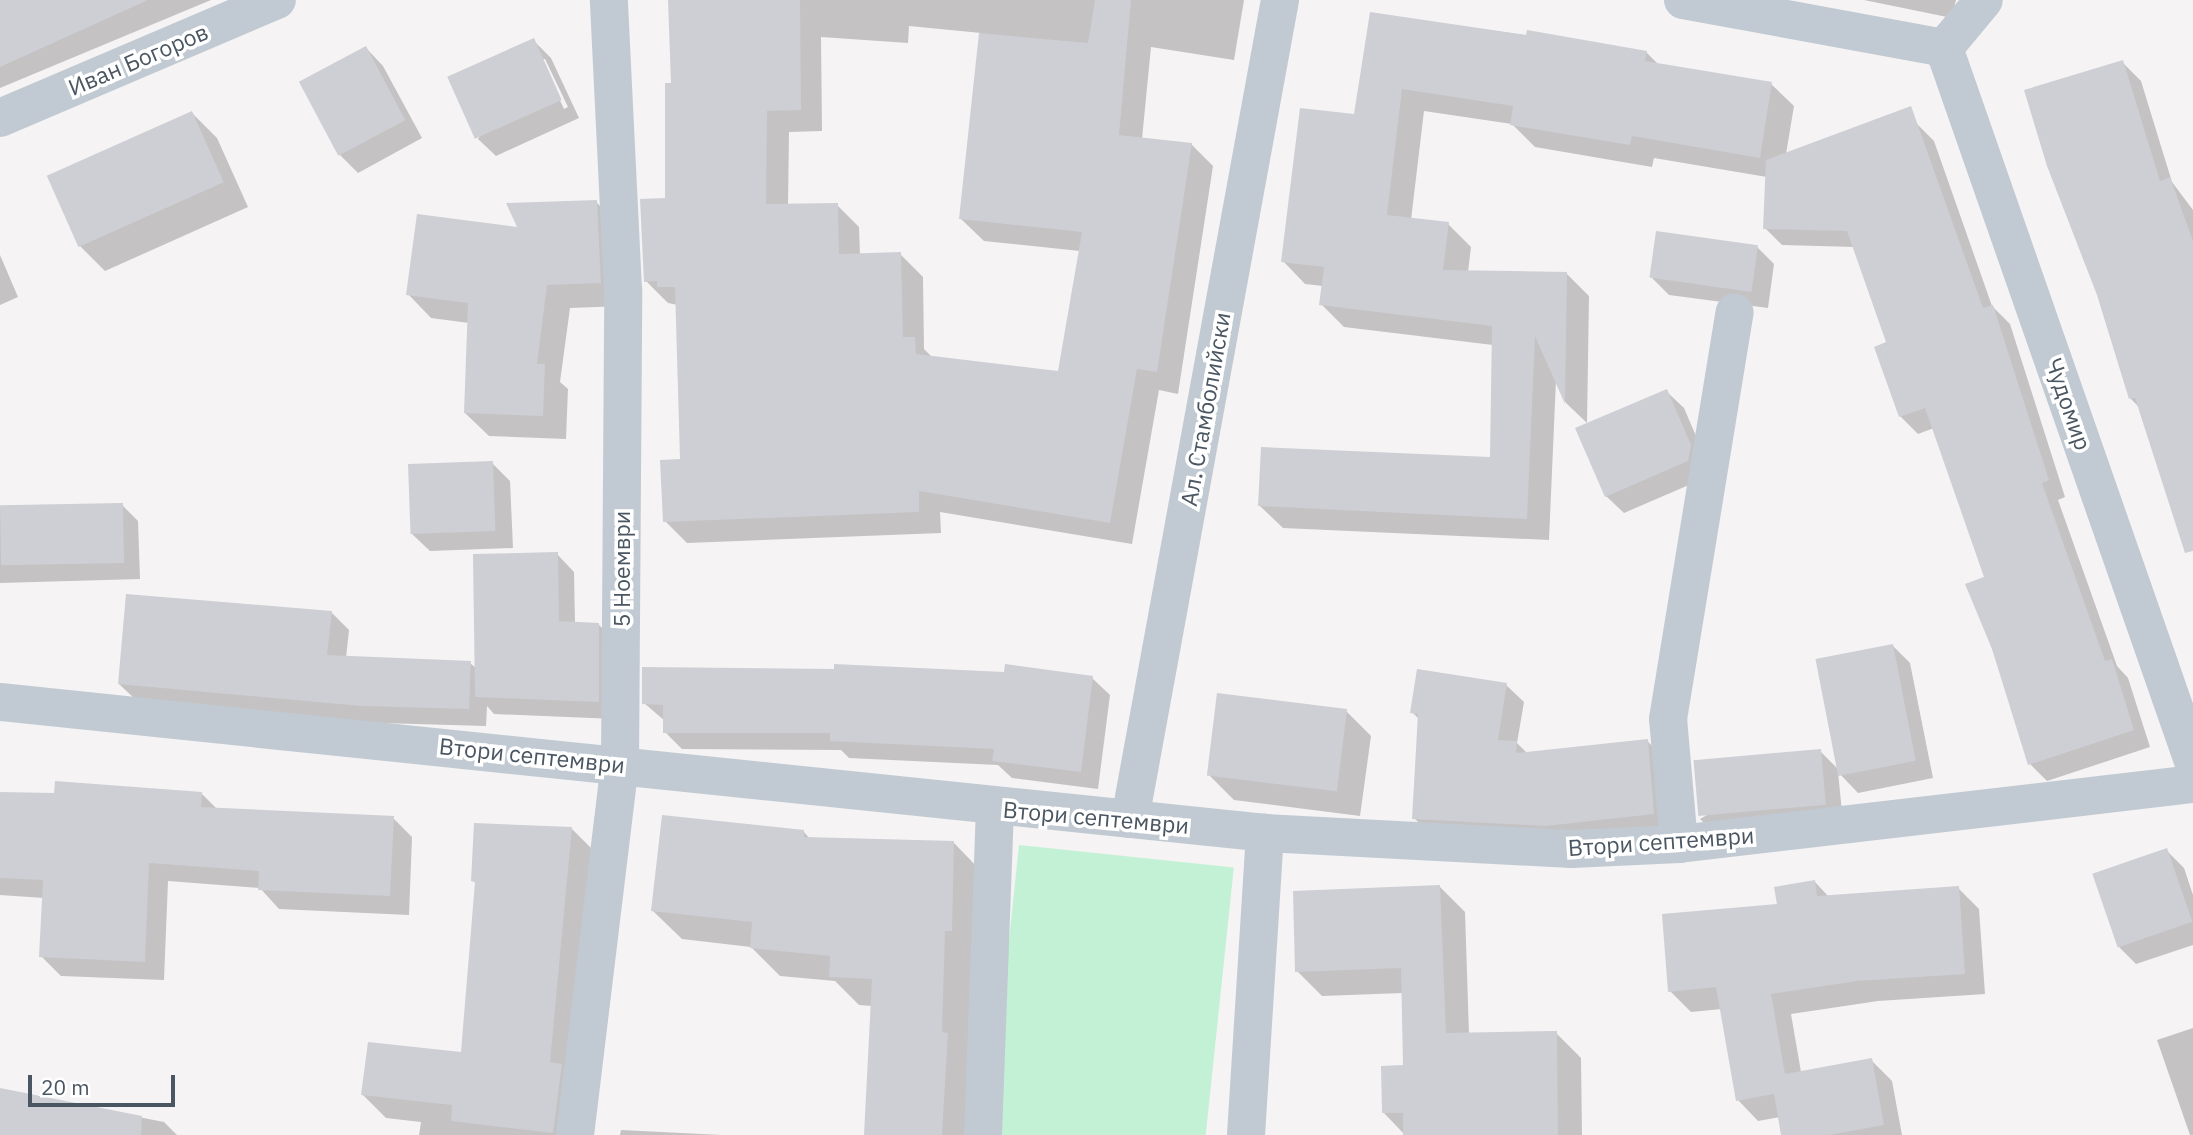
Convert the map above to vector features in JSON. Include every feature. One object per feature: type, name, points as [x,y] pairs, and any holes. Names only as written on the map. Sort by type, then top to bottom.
[{"type":"street","name":"Иван Богоров","points":[[0,118],[277,0]]},
{"type":"street","name":"5 Ноември","points":[[575,1135],[620,764],[623,290],[609,0]]},
{"type":"street","name":"Ал. Стамболийски","points":[[1130,819],[1280,0]]},
{"type":"street","points":[[1683,0],[1944,48],[1984,0]]},
{"type":"street","name":"Чудомир","points":[[1944,48],[2193,761]]},
{"type":"street","points":[[1679,844],[1668,719],[1735,312]]},
{"type":"street","name":"Втори септември","points":[[0,702],[620,764],[995,808],[1265,833],[1572,849],[1679,844],[2193,784]]},
{"type":"street","points":[[983,1135],[995,808]]},
{"type":"street","points":[[1246,1135],[1265,833]]},
{"type":"green space","points":[[1019,845],[1234,868],[1206,1135],[989,1133]]},
{"type":"building","points":[[0,0],[148,0],[0,67]]},
{"type":"building","points":[[668,0],[800,0],[801,110],[767,111],[766,204],[838,203],[839,254],[901,252],[903,337],[915,337],[916,354],[1058,371],[1082,232],[959,219],[979,33],[1088,43],[1095,0],[1131,0],[1119,135],[1192,143],[1157,372],[1137,369],[1110,523],[919,491],[919,512],[663,522],[660,460],[680,459],[675,287],[657,287],[657,281],[644,282],[640,199],[665,198],[665,83],[671,83]]},
{"type":"building","points":[[1370,12],[1526,35],[1527,30],[1647,51],[1645,61],[1772,82],[1760,158],[1632,136],[1630,145],[1510,125],[1513,106],[1402,89],[1387,215],[1449,222],[1443,270],[1567,272],[1565,404],[1535,336],[1527,519],[1258,506],[1261,447],[1490,457],[1492,326],[1319,305],[1324,267],[1281,262],[1300,108],[1354,114]]},
{"type":"building","points":[[534,38],[562,100],[475,139],[447,77]]},
{"type":"building","points":[[366,46],[405,120],[338,156],[299,82]]},
{"type":"building","points":[[2123,60],[2160,181],[2170,177],[2193,241],[2193,551],[2185,553],[2135,398],[2129,399],[2097,295],[2047,166],[2024,90]]},
{"type":"building","points":[[1911,106],[1983,308],[1993,305],[2049,480],[2042,483],[2105,661],[2112,659],[2134,730],[2028,765],[1992,649],[1965,584],[1984,577],[1925,408],[1899,417],[1874,347],[1886,342],[1847,231],[1763,229],[1766,160]]},
{"type":"building","points":[[192,111],[224,182],[78,247],[47,176]]},
{"type":"building","points":[[597,200],[601,283],[547,285],[537,364],[545,364],[543,416],[464,413],[468,303],[406,295],[417,214],[517,227],[506,203]]},
{"type":"building","points":[[1656,231],[1758,245],[1751,292],[1649,278]]},
{"type":"building","points":[[1667,389],[1691,445],[1688,461],[1605,497],[1575,428]]},
{"type":"building","points":[[493,461],[495,531],[410,534],[408,464]]},
{"type":"building","points":[[123,503],[124,563],[1,565],[0,505]]},
{"type":"building","points":[[558,552],[559,621],[599,623],[599,702],[475,697],[473,554]]},
{"type":"building","points":[[126,594],[332,611],[327,655],[471,661],[469,709],[361,706],[118,684]]},
{"type":"building","points":[[1893,644],[1916,761],[1838,776],[1815,659]]},
{"type":"building","points":[[834,664],[1004,672],[1005,664],[1093,676],[1081,772],[992,761],[994,749],[830,741],[830,733],[663,733],[663,705],[642,704],[642,667],[834,669]]},
{"type":"building","points":[[1417,669],[1507,683],[1498,740],[1517,741],[1516,753],[1648,739],[1654,814],[1546,826],[1412,819],[1418,714],[1410,713]]},
{"type":"building","points":[[1217,693],[1347,709],[1337,791],[1207,775]]},
{"type":"building","points":[[1821,749],[1826,805],[1698,816],[1693,760]]},
{"type":"building","points":[[55,781],[202,792],[201,807],[394,816],[390,896],[258,890],[259,871],[149,863],[145,962],[39,957],[43,880],[0,878],[0,792],[54,793]]},
{"type":"building","points":[[662,815],[804,830],[804,837],[954,841],[952,931],[945,931],[942,1032],[948,1033],[942,1135],[864,1135],[872,979],[829,977],[830,956],[750,948],[752,922],[651,911]]},
{"type":"building","points":[[474,823],[572,827],[550,1062],[562,1064],[553,1133],[451,1121],[452,1105],[361,1095],[368,1042],[461,1052],[475,882],[471,881]]},
{"type":"building","points":[[2167,848],[2192,922],[2118,947],[2092,874]]},
{"type":"building","points":[[1815,880],[1817,896],[1959,886],[1965,974],[1857,981],[1771,994],[1785,1074],[1872,1058],[1884,1125],[1829,1135],[1781,1135],[1774,1094],[1736,1101],[1716,987],[1668,992],[1662,914],[1777,904],[1774,887]]},
{"type":"building","points":[[1440,885],[1446,1033],[1557,1031],[1558,1135],[1403,1135],[1403,1113],[1382,1113],[1381,1066],[1403,1065],[1401,968],[1295,972],[1293,891]]},
{"type":"building","points":[[0,1088],[142,1116],[141,1135],[0,1135]]}]
